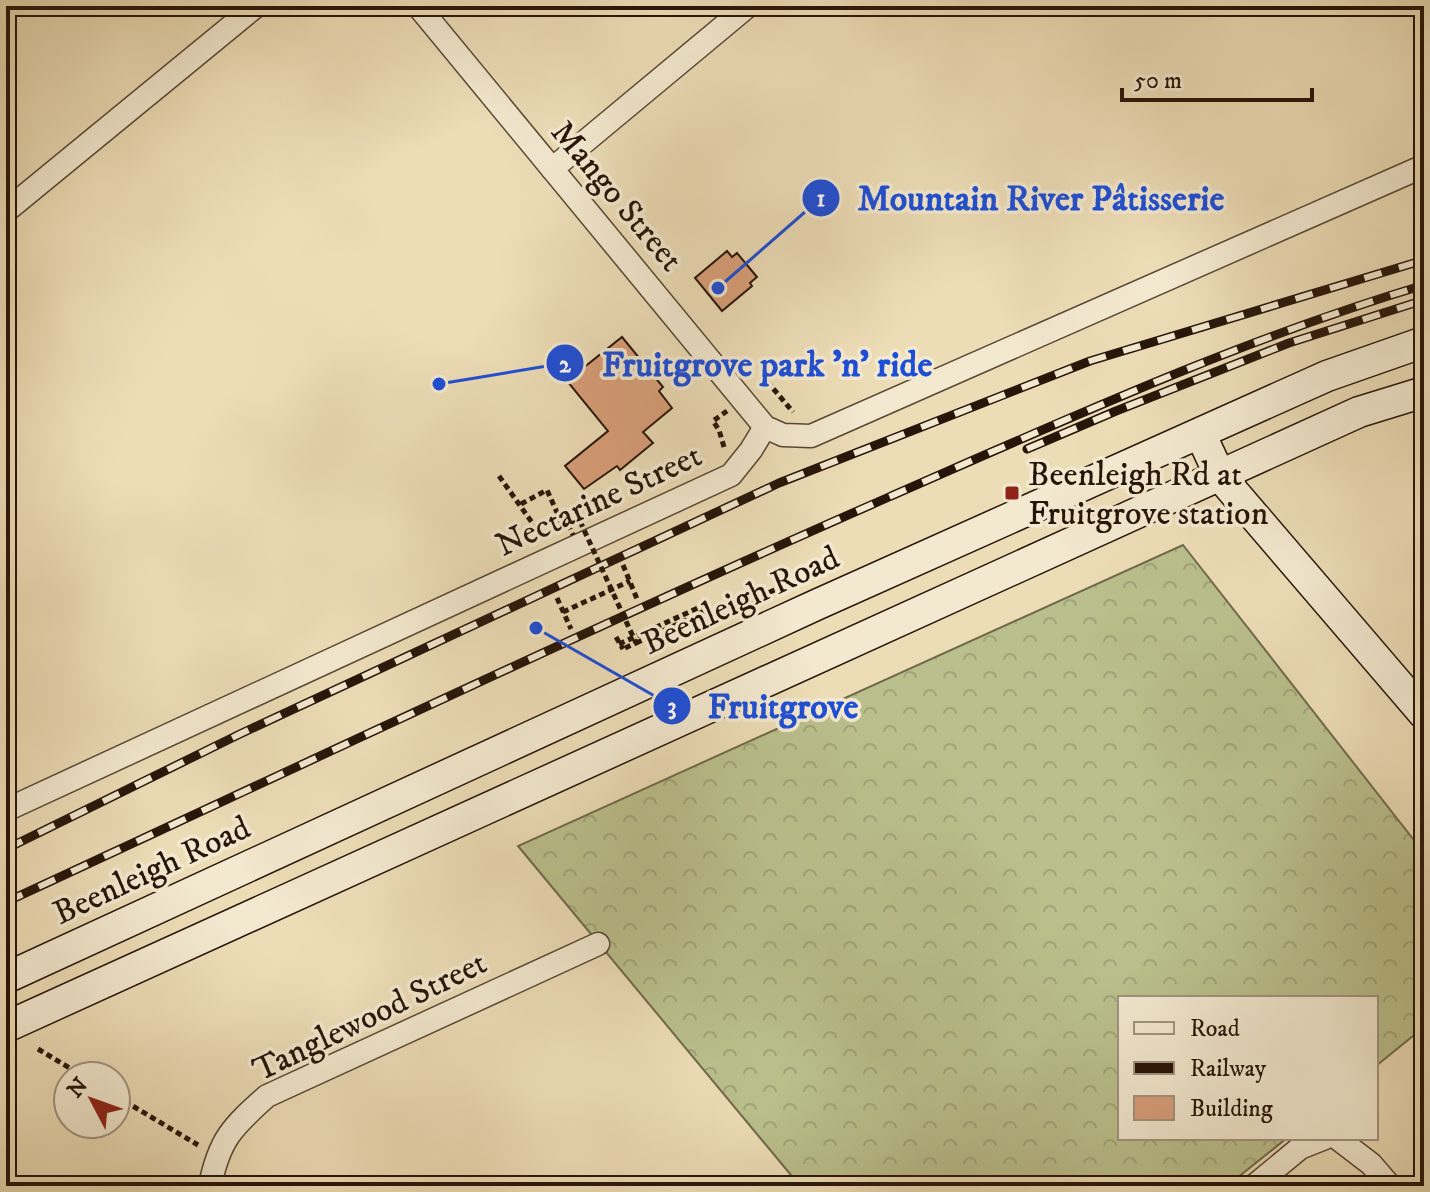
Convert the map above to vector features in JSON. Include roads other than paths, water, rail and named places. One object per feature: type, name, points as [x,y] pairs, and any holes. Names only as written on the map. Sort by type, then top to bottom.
[{"type":"main road","name":"Beenleigh Road","points":[[6,978],[805,611],[1327,376],[1424,342]]},
{"type":"main road","points":[[6,1027],[1359,412],[1424,392]]},
{"type":"main road","points":[[1200,433],[1220,476],[1424,714]]},
{"type":"street","points":[[6,211],[256,6]]},
{"type":"street","name":"Mango Street","points":[[418,6],[765,427]]},
{"type":"street","points":[[552,169],[748,6]]},
{"type":"street","points":[[765,427],[783,435],[811,436],[1424,166]]},
{"type":"street","name":"Nectarine Street","points":[[6,810],[731,475],[765,427]]},
{"type":"street","name":"Tanglewood Street","points":[[210,1186],[216,1156],[234,1125],[267,1096],[598,944]]},
{"type":"street","points":[[1254,1186],[1300,1148],[1320,1140]]},
{"type":"street","points":[[1340,1140],[1371,1164],[1390,1186]]},
{"type":"railway","points":[[6,849],[240,734],[779,483],[1090,361],[1424,260]]},
{"type":"railway","points":[[6,902],[668,596],[1021,439],[1288,330],[1424,285]]},
{"type":"railway","points":[[1027,449],[1289,343],[1424,300]]},
{"type":"place","name":"Mountain River Pâtisserie","points":[[718,288]]},
{"type":"place","name":"Fruitgrove park 'n' ride","points":[[439,384]]},
{"type":"place","name":"Beenleigh Rd at Fruitgrove station","points":[[1012,493]]},
{"type":"place","name":"Fruitgrove","points":[[536,628]]}]
